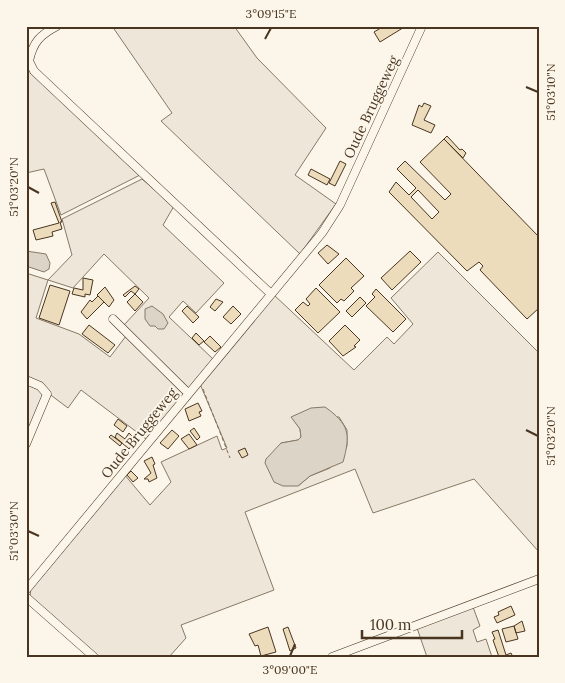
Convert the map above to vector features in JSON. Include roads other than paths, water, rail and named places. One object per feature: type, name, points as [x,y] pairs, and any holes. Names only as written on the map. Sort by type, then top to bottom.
[{"type":"street","points":[[57,26],[40,35],[34,42],[29,61],[34,71],[271,294]]},
{"type":"street","name":"Oude Bruggeweg","points":[[26,590],[322,233],[340,205],[422,26]]},
{"type":"street","points":[[113,319],[188,393]]},
{"type":"street","points":[[26,380],[40,386],[47,394],[26,444]]},
{"type":"street","points":[[332,657],[539,579]]},
{"type":"street","points":[[26,597],[94,657]]}]
